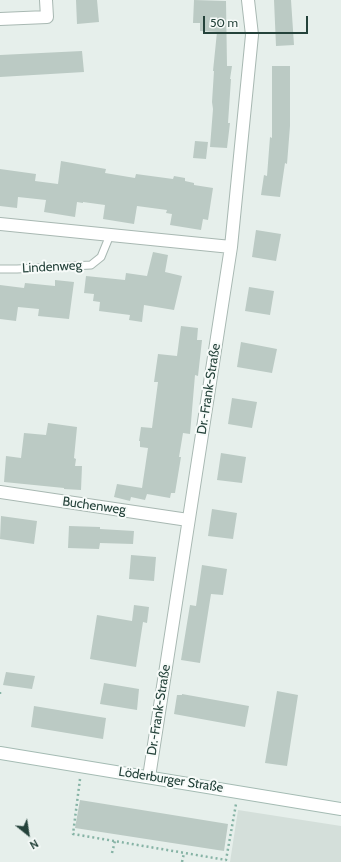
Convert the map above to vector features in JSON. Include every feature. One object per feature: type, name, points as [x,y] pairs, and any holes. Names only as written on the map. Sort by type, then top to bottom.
[{"type":"street","points":[[0,19],[47,16],[46,0]]},
{"type":"street","name":"Dr.-Frank-Straße","points":[[149,777],[231,247],[252,35],[248,0]]},
{"type":"street","points":[[0,224],[231,247]]},
{"type":"street","name":"Buchenweg","points":[[0,492],[188,520]]},
{"type":"street","name":"Löderburger Straße","points":[[0,753],[341,808]]},
{"type":"lane","name":"Lindenweg","points":[[0,269],[90,265],[101,257],[110,235]]},
{"type":"path","points":[[82,766],[73,834],[226,860],[239,791]]},
{"type":"path","points":[[112,853],[115,841]]},
{"type":"path","points":[[182,862],[184,853]]},
{"type":"shaded area","points":[[238,810],[341,826],[341,862],[230,862]]},
{"type":"building","points":[[76,0],[97,0],[99,22],[77,24]]},
{"type":"building","points":[[194,0],[226,1],[227,66],[232,66],[228,123],[230,123],[227,148],[210,147],[213,109],[213,71],[217,32],[200,31],[200,23],[193,23]]},
{"type":"building","points":[[274,0],[291,0],[294,45],[276,46]]},
{"type":"building","points":[[82,51],[84,72],[0,77],[0,55]]},
{"type":"building","points":[[272,66],[290,66],[290,126],[287,164],[285,163],[280,197],[261,195],[264,175],[267,176],[270,137],[272,138]]},
{"type":"building","points":[[195,141],[208,142],[206,159],[193,158]]},
{"type":"building","points":[[61,161],[106,169],[105,173],[135,178],[136,174],[173,179],[174,176],[185,178],[185,181],[194,183],[194,185],[213,188],[208,220],[203,219],[201,230],[170,225],[172,214],[166,213],[167,210],[137,206],[134,224],[103,219],[105,205],[83,202],[77,202],[75,217],[44,212],[46,200],[18,197],[17,208],[0,206],[0,169],[36,174],[35,181],[58,184]]},
{"type":"building","points":[[256,230],[281,234],[276,261],[252,257]]},
{"type":"building","points":[[153,252],[168,255],[165,272],[182,276],[174,310],[144,305],[142,322],[129,320],[130,315],[99,311],[100,302],[93,301],[94,294],[84,293],[86,276],[125,280],[126,273],[147,276]]},
{"type":"building","points":[[55,280],[74,282],[69,319],[38,316],[39,309],[18,307],[16,321],[0,319],[0,285],[24,288],[25,283],[55,286]]},
{"type":"building","points":[[249,287],[274,291],[270,315],[245,311]]},
{"type":"building","points":[[181,326],[198,328],[197,340],[202,340],[198,376],[195,375],[190,434],[183,433],[175,493],[171,493],[170,498],[147,494],[145,500],[131,497],[130,501],[114,497],[117,484],[142,488],[148,448],[140,447],[139,441],[141,427],[152,428],[158,382],[154,382],[158,354],[177,356]]},
{"type":"building","points":[[241,342],[277,349],[272,373],[237,367]]},
{"type":"building","points":[[232,398],[257,402],[252,428],[228,424]]},
{"type":"building","points":[[48,423],[77,427],[74,458],[76,459],[75,466],[82,466],[81,490],[4,482],[6,456],[21,458],[24,433],[46,435]]},
{"type":"building","points":[[221,453],[246,457],[242,483],[217,480]]},
{"type":"building","points":[[212,509],[237,513],[233,539],[208,536]]},
{"type":"building","points":[[1,516],[37,521],[34,544],[0,539]]},
{"type":"building","points":[[69,526],[100,527],[100,529],[134,531],[133,544],[100,543],[99,549],[68,548]]},
{"type":"building","points":[[131,555],[156,557],[154,581],[129,579]]},
{"type":"building","points":[[202,565],[227,569],[223,595],[211,594],[200,663],[181,660],[190,605],[196,606]]},
{"type":"building","points":[[134,605],[149,607],[147,623],[143,622],[136,667],[90,659],[97,615],[132,621]]},
{"type":"building","points":[[6,672],[35,676],[32,689],[3,685]]},
{"type":"building","points":[[104,683],[139,689],[137,710],[100,704]]},
{"type":"building","points":[[277,691],[298,695],[287,766],[265,763]]},
{"type":"building","points":[[182,694],[249,706],[245,727],[174,714],[177,695]]},
{"type":"building","points":[[34,706],[106,718],[103,739],[31,727]]},
{"type":"building","points":[[80,800],[228,824],[224,851],[75,828]]}]
